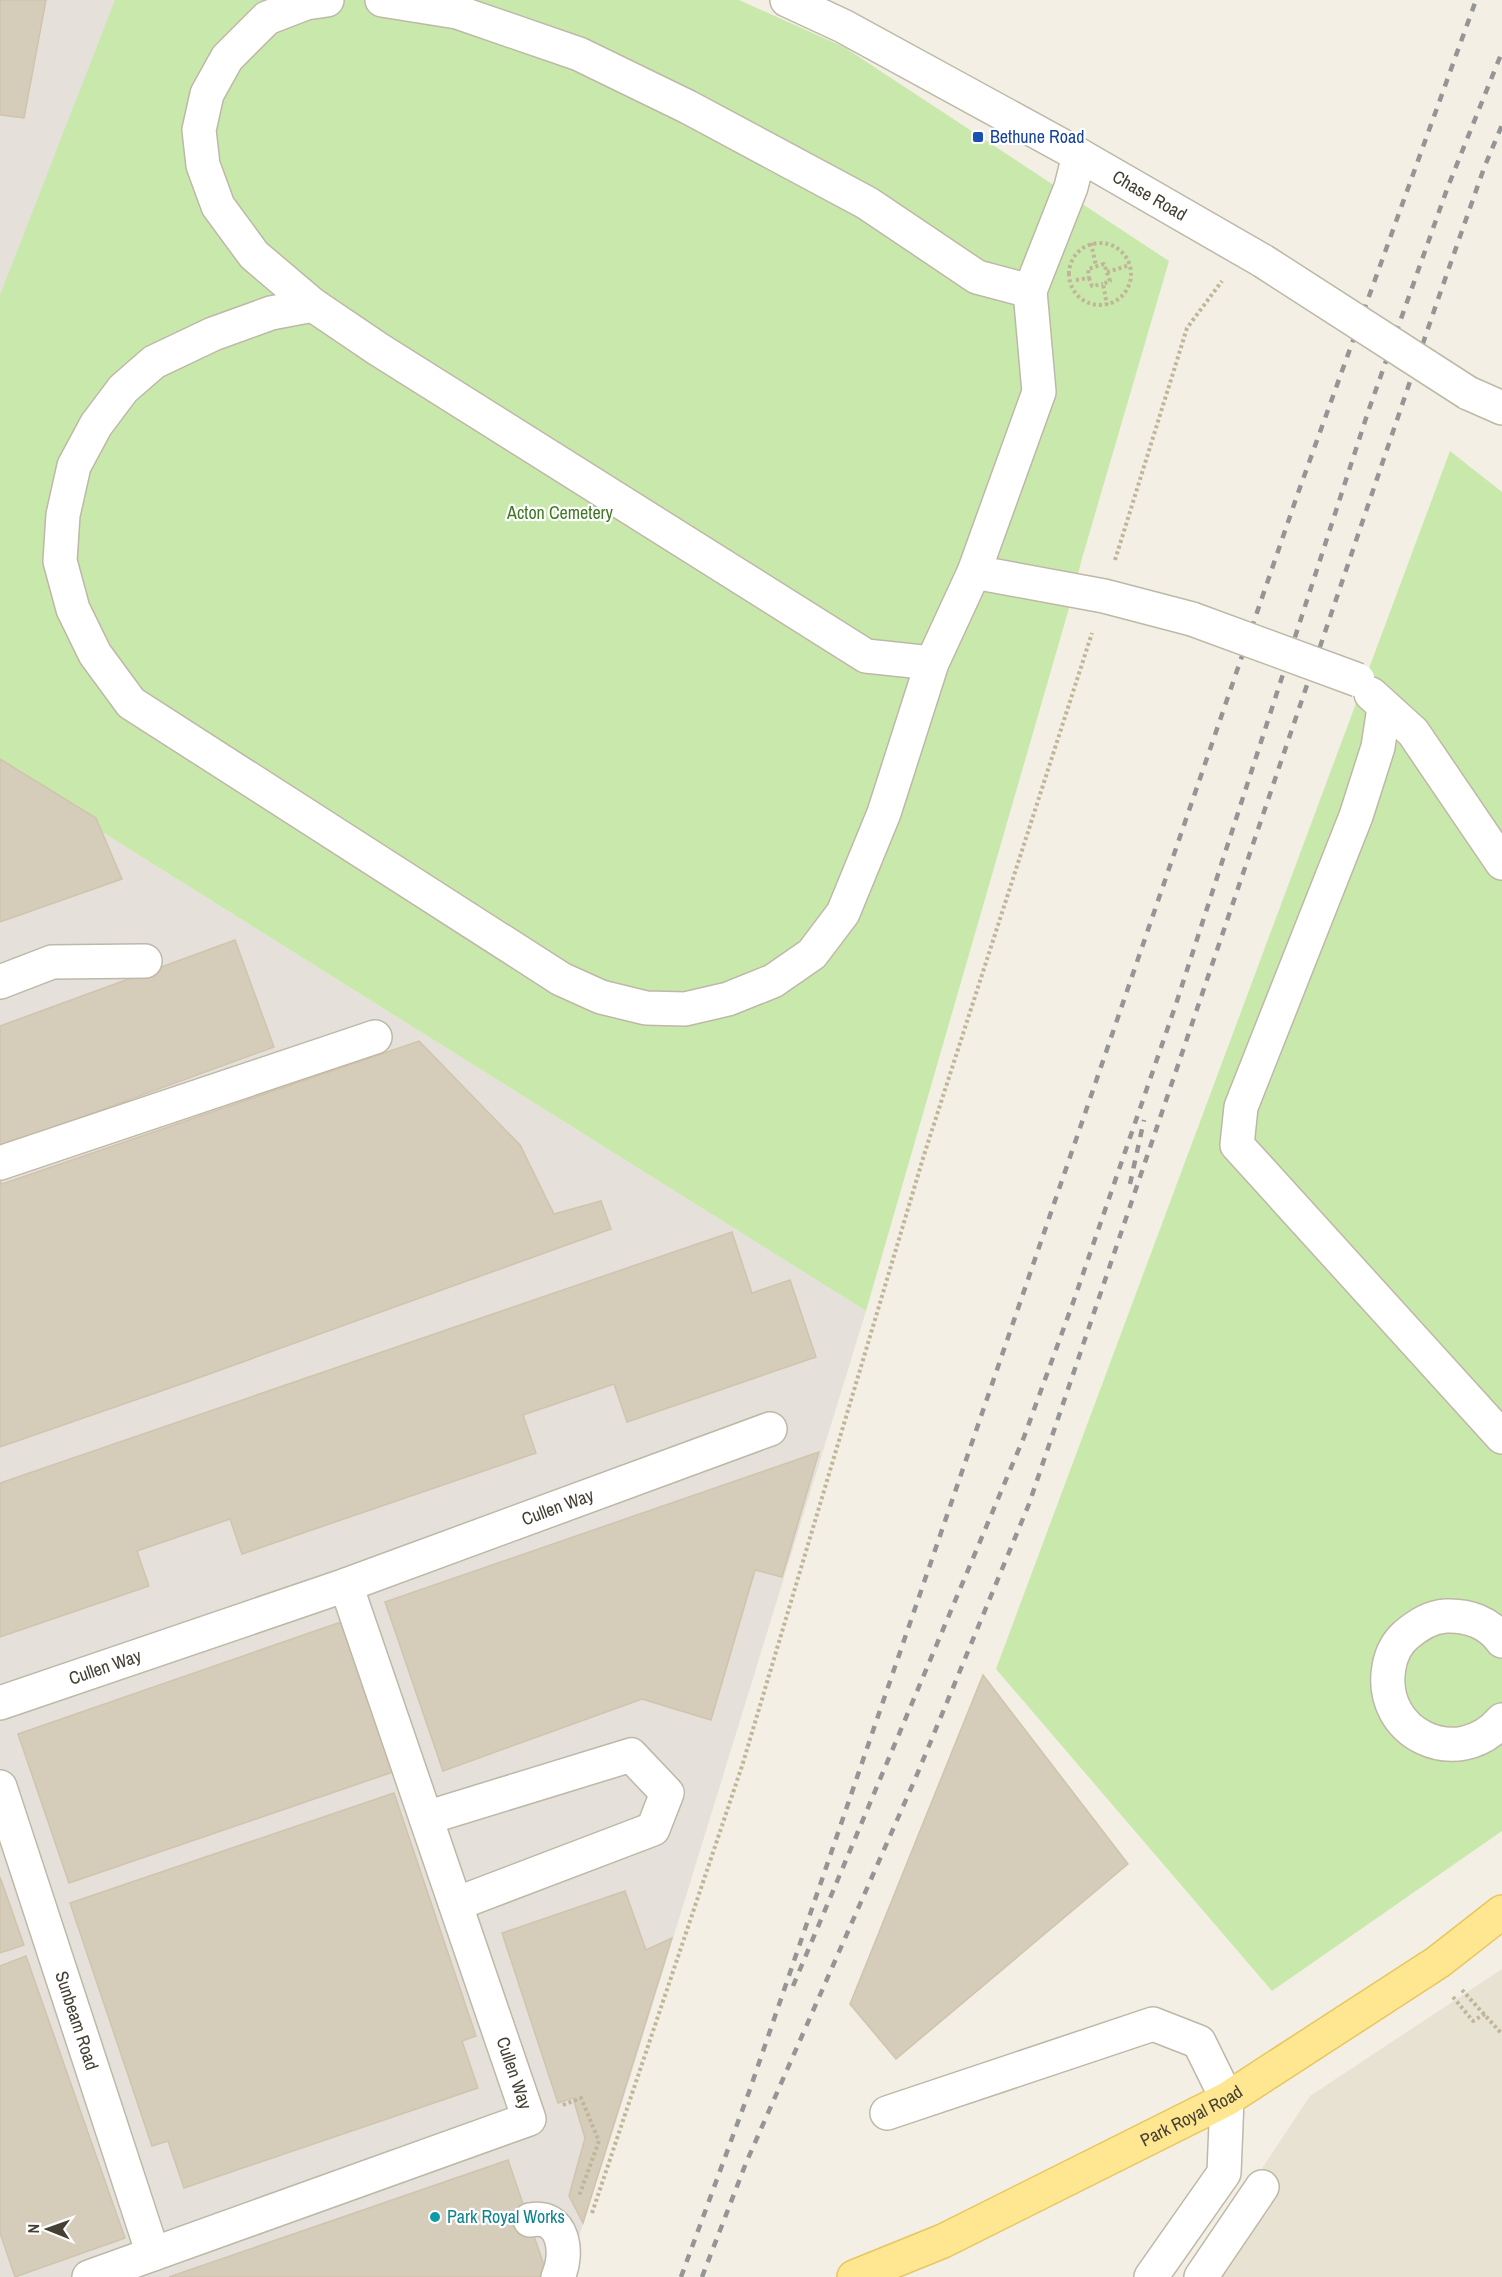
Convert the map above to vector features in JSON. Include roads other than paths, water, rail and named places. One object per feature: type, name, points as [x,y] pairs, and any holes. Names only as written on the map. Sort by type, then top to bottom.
[{"type":"main road","name":"Park Royal Road","points":[[854,2277],[943,2241],[1227,2099],[1438,1962],[1502,1912]]},
{"type":"street","points":[[327,0],[306,3],[267,18],[227,58],[207,94],[199,130],[203,165],[218,206],[254,255],[313,305],[388,356],[866,656],[932,663]]},
{"type":"street","points":[[382,0],[457,12],[579,54],[688,107],[867,203],[977,278],[1030,291]]},
{"type":"street","name":"Chase Road","points":[[787,0],[843,26],[1078,155],[1253,255],[1468,393],[1502,408]]},
{"type":"street","points":[[313,305],[271,313],[213,334],[154,362],[123,389],[96,425],[74,466],[63,515],[60,561],[73,609],[95,654],[130,703],[561,979],[601,997],[646,1008],[685,1009],[728,999],[773,981],[812,954],[843,913],[884,813],[932,663],[974,572],[1040,392],[1030,291],[1071,187],[1078,155]]},
{"type":"street","points":[[974,572],[1104,596],[1192,619],[1358,680],[1384,708],[1413,732],[1502,863]]},
{"type":"street","points":[[1384,708],[1378,747],[1356,816],[1241,1107],[1237,1145],[1502,1437]]},
{"type":"street","points":[[0,982],[52,962],[145,961]]},
{"type":"street","points":[[0,1163],[375,1037]]},
{"type":"street","name":"Cullen Way","points":[[0,1703],[346,1585],[770,1429]]},
{"type":"street","name":"Cullen Way","points":[[89,2277],[529,2119],[346,1585]]},
{"type":"street","points":[[1502,1641],[1482,1623],[1461,1616],[1439,1617],[1418,1624],[1402,1639],[1391,1658],[1387,1679],[1390,1701],[1400,1720],[1416,1734],[1434,1743],[1455,1745],[1476,1741],[1494,1730],[1502,1720]]},
{"type":"street","points":[[426,1818],[631,1755],[667,1792],[653,1829],[456,1904]]},
{"type":"street","name":"Sunbeam Road","points":[[0,1787],[153,2254]]},
{"type":"street","points":[[887,2113],[1153,2024],[1199,2042],[1227,2099],[1224,2173],[1151,2277]]},
{"type":"street","points":[[1208,2274],[1263,2187]]},
{"type":"street","points":[[530,2220],[538,2218],[555,2226],[565,2246],[564,2265],[558,2277]]},
{"type":"railway","points":[[681,2277],[749,2092],[1298,493],[1476,0]]},
{"type":"railway","points":[[793,1986],[1024,1437],[1176,1004],[1368,412],[1447,189],[1502,52]]},
{"type":"railway","points":[[702,2277],[746,2163],[916,1777],[1029,1504],[1436,305],[1484,168],[1502,125]]},
{"type":"railway","points":[[1130,1184],[1144,1120]]},
{"type":"place","name":"Bethune Road","points":[[978,137]]},
{"type":"place","name":"Park Royal Works","points":[[435,2217]]},
{"type":"park label","name":"Acton Cemetery","points":[[560,513]]}]
